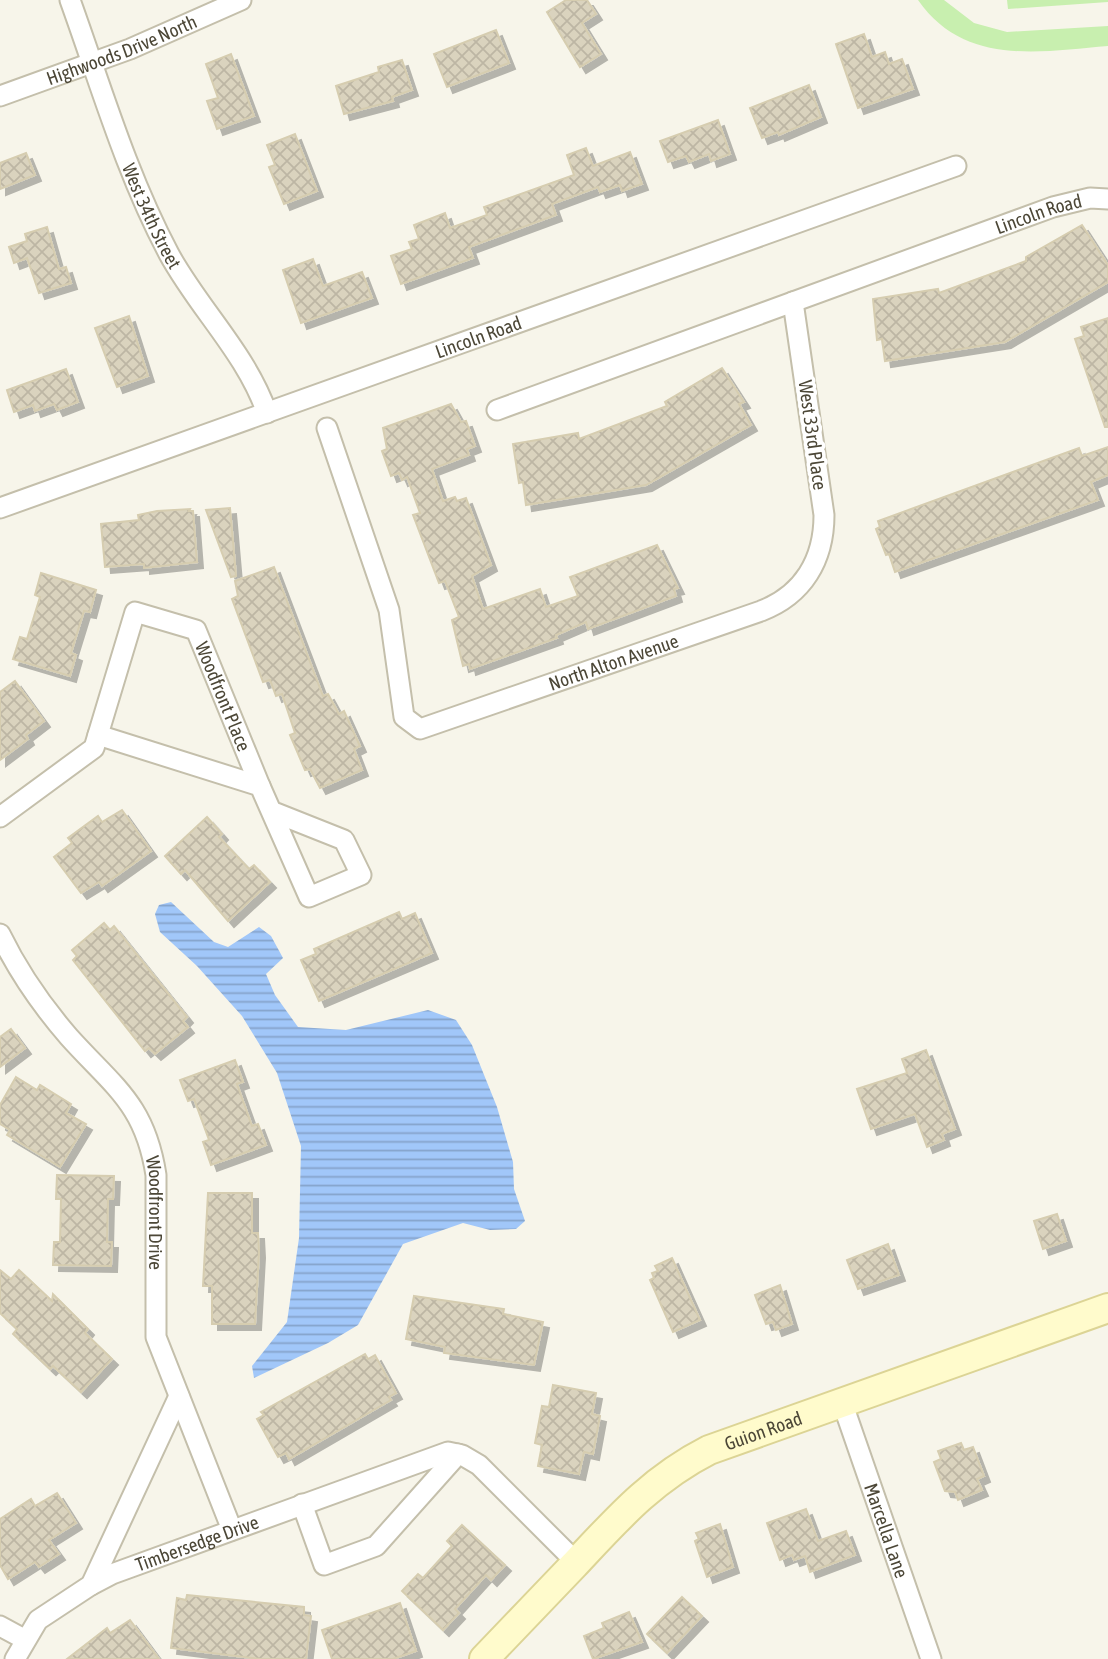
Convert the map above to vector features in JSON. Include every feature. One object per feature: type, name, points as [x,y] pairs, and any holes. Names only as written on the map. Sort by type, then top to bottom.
[{"type":"street","name":"West 34th Street","points":[[70,0],[138,194],[171,258],[258,387],[267,413]]},
{"type":"street","name":"Highwoods Drive North","points":[[0,96],[93,63],[241,0]]},
{"type":"street","name":"Lincoln Road","points":[[0,509],[956,166]]},
{"type":"street","name":"Lincoln Road","points":[[497,410],[1053,207],[1090,198],[1108,199]]},
{"type":"street","name":"West 33rd Place","points":[[793,302],[824,515],[822,542],[813,568]]},
{"type":"street","name":"North Alton Avenue","points":[[327,428],[389,610],[404,717],[420,729],[768,609],[797,590],[813,568]]},
{"type":"street","name":"Woodfront Place","points":[[0,817],[88,755],[98,736],[135,612],[196,630],[260,786],[309,898],[361,876],[344,840],[271,811]]},
{"type":"street","name":"Woodfront Place","points":[[98,736],[260,786]]},
{"type":"street","name":"Woodfront Drive","points":[[0,934],[10,954],[67,1035],[129,1100],[143,1123],[156,1175],[155,1329],[232,1530]]},
{"type":"street","name":"Guion Road","points":[[484,1659],[639,1497],[684,1462],[709,1450],[1108,1308]]},
{"type":"street","name":"Timbersedge Drive","points":[[91,1586],[179,1396]]},
{"type":"street","name":"Marcella Lane","points":[[842,1402],[931,1659]]},
{"type":"street","name":"Timbersedge Drive","points":[[15,1659],[24,1639],[43,1616],[112,1574],[437,1454],[458,1454]]},
{"type":"street","points":[[302,1504],[324,1565],[376,1546],[458,1454],[479,1465],[576,1562]]},
{"type":"street","points":[[0,1626],[24,1639]]},
{"type":"green space","points":[[918,0],[944,0],[974,23],[1007,32],[1108,26],[1108,46],[1029,51],[980,45],[957,36],[936,21]]},
{"type":"green space","points":[[1007,0],[1108,0],[1108,2],[1008,9]]},
{"type":"water","points":[[171,902],[214,942],[228,947],[259,927],[271,936],[283,958],[266,974],[275,995],[298,1027],[346,1030],[428,1010],[456,1020],[472,1045],[497,1107],[513,1162],[514,1189],[525,1221],[516,1229],[490,1230],[463,1223],[403,1244],[358,1325],[328,1343],[254,1378],[252,1366],[287,1322],[299,1238],[301,1146],[277,1073],[242,1016],[197,966],[160,932],[155,914],[159,905]]},
{"type":"building","points":[[566,0],[587,0],[596,14],[582,23],[601,54],[580,67],[547,12]]},
{"type":"building","points":[[496,30],[509,63],[447,87],[434,54]]},
{"type":"building","points":[[864,34],[872,57],[885,52],[889,64],[902,59],[913,89],[858,108],[836,44]]},
{"type":"building","points":[[231,54],[254,116],[217,129],[207,101],[218,98],[206,64]]},
{"type":"building","points":[[402,60],[412,90],[392,97],[393,101],[344,114],[336,86],[379,72],[378,67]]},
{"type":"building","points":[[809,85],[821,117],[779,135],[778,132],[762,138],[750,108]]},
{"type":"building","points":[[718,120],[730,154],[711,161],[709,154],[689,162],[686,156],[668,162],[660,141]]},
{"type":"building","points":[[295,134],[317,191],[284,204],[269,167],[275,165],[267,145]]},
{"type":"building","points":[[586,148],[593,166],[630,152],[642,184],[622,191],[620,185],[600,192],[598,187],[552,204],[556,215],[469,247],[473,258],[401,284],[391,256],[412,249],[409,242],[419,239],[414,225],[445,213],[450,228],[487,215],[484,207],[574,175],[567,155]]},
{"type":"building","points":[[26,153],[35,175],[0,189],[0,163]]},
{"type":"building","points":[[1082,225],[1108,265],[1108,282],[1005,342],[885,361],[882,339],[877,340],[873,299],[938,289],[939,293],[1026,261],[1026,257]]},
{"type":"building","points":[[47,227],[59,269],[66,267],[71,283],[39,293],[27,258],[14,263],[9,247],[27,241],[25,234]]},
{"type":"building","points":[[313,259],[323,286],[362,272],[372,298],[301,323],[283,270]]},
{"type":"building","points":[[129,316],[148,376],[117,387],[95,328]]},
{"type":"building","points":[[1108,318],[1108,427],[1105,427],[1075,339],[1084,336],[1081,327]]},
{"type":"building","points":[[722,368],[744,402],[739,404],[751,425],[646,485],[526,505],[523,482],[519,483],[513,444],[578,433],[579,439],[667,406],[665,402]]},
{"type":"building","points":[[66,369],[78,402],[57,410],[54,404],[35,411],[33,405],[14,412],[7,390]]},
{"type":"building","points":[[451,404],[461,422],[466,421],[475,446],[467,449],[469,455],[432,469],[443,501],[455,497],[457,501],[466,498],[491,565],[472,576],[483,609],[540,589],[546,607],[578,596],[570,577],[657,545],[678,588],[674,589],[676,596],[588,629],[586,622],[556,635],[557,638],[470,669],[469,664],[463,666],[452,620],[459,617],[445,581],[439,583],[413,515],[420,513],[407,477],[402,480],[399,473],[391,476],[382,451],[387,449],[383,428]]},
{"type":"building","points":[[1108,447],[1108,475],[1091,482],[1098,500],[895,572],[876,529],[880,527],[878,521],[1079,448],[1082,456]]},
{"type":"building","points":[[230,508],[236,576],[231,577],[206,510]]},
{"type":"building","points":[[190,509],[189,511],[193,511],[197,562],[144,568],[144,564],[105,567],[101,524],[139,520],[138,515],[157,511]]},
{"type":"building","points":[[274,567],[323,696],[328,694],[339,714],[344,711],[360,746],[354,749],[362,770],[320,788],[310,769],[305,770],[290,735],[295,733],[282,694],[276,696],[270,680],[263,682],[232,599],[238,596],[235,581]]},
{"type":"building","points":[[41,573],[96,590],[90,612],[84,611],[71,653],[76,655],[70,676],[13,659],[20,637],[27,639],[40,597],[35,595]]},
{"type":"building","points":[[15,681],[44,721],[26,735],[28,739],[0,760],[0,692]]},
{"type":"building","points":[[122,810],[151,851],[102,886],[99,882],[81,893],[54,857],[72,843],[68,838],[98,816],[102,822]]},
{"type":"building","points":[[207,817],[222,834],[219,837],[249,869],[254,865],[270,882],[228,921],[185,870],[181,874],[165,856]]},
{"type":"building","points":[[399,912],[402,919],[415,913],[432,953],[319,1001],[301,960],[316,954],[314,949]]},
{"type":"building","points":[[104,923],[110,930],[114,926],[187,1017],[183,1021],[188,1027],[155,1054],[149,1048],[145,1051],[73,960],[77,956],[72,950]]},
{"type":"building","points":[[11,1029],[25,1048],[0,1067],[0,1037]]},
{"type":"building","points":[[926,1050],[955,1129],[942,1134],[944,1140],[927,1147],[915,1114],[871,1129],[857,1089],[907,1073],[902,1059]]},
{"type":"building","points":[[235,1060],[243,1082],[237,1084],[252,1126],[258,1124],[266,1145],[211,1165],[203,1142],[209,1140],[194,1099],[188,1101],[180,1080]]},
{"type":"building","points":[[16,1077],[37,1090],[40,1085],[71,1104],[66,1113],[86,1124],[60,1167],[7,1135],[10,1130],[0,1124],[0,1105]]},
{"type":"building","points":[[57,1175],[114,1176],[113,1199],[108,1199],[107,1242],[112,1242],[111,1266],[53,1265],[54,1242],[60,1242],[61,1199],[56,1199]]},
{"type":"building","points":[[208,1193],[252,1193],[252,1233],[258,1233],[259,1252],[255,1324],[212,1324],[212,1286],[203,1286]]},
{"type":"building","points":[[1057,1214],[1066,1241],[1043,1249],[1034,1221]]},
{"type":"building","points":[[888,1244],[899,1275],[858,1289],[847,1260]]},
{"type":"building","points":[[672,1258],[700,1320],[673,1332],[650,1280],[654,1278],[652,1273],[658,1271],[655,1266]]},
{"type":"building","points":[[0,1270],[11,1279],[19,1270],[52,1301],[53,1294],[88,1329],[85,1333],[112,1359],[81,1392],[53,1366],[50,1369],[13,1334],[17,1329],[0,1313]]},
{"type":"building","points":[[780,1285],[792,1324],[776,1330],[773,1322],[766,1324],[755,1295]]},
{"type":"building","points":[[414,1296],[504,1309],[503,1314],[543,1322],[534,1365],[444,1353],[445,1347],[406,1339]]},
{"type":"building","points":[[365,1354],[368,1359],[375,1355],[396,1393],[389,1397],[391,1400],[289,1459],[286,1453],[278,1457],[257,1419],[264,1415],[261,1412]]},
{"type":"building","points":[[553,1385],[596,1393],[592,1414],[600,1416],[593,1454],[584,1452],[579,1474],[538,1466],[542,1445],[535,1443],[542,1406],[549,1407]]},
{"type":"building","points":[[961,1443],[964,1450],[973,1447],[984,1476],[977,1479],[982,1490],[958,1500],[955,1492],[945,1491],[934,1462],[941,1459],[938,1451]]},
{"type":"building","points":[[57,1493],[76,1523],[49,1540],[59,1554],[39,1567],[35,1562],[8,1579],[0,1565],[0,1519],[31,1499],[35,1506]]},
{"type":"building","points":[[806,1509],[818,1541],[846,1531],[855,1555],[810,1572],[805,1556],[794,1560],[792,1555],[780,1560],[767,1523]]},
{"type":"building","points":[[720,1524],[733,1567],[707,1577],[695,1541],[699,1539],[696,1533]]},
{"type":"building","points":[[462,1525],[505,1565],[491,1580],[486,1575],[455,1609],[459,1613],[443,1630],[402,1591],[418,1574],[423,1578],[452,1546],[447,1541]]},
{"type":"building","points":[[187,1595],[304,1607],[304,1615],[311,1616],[306,1659],[260,1659],[171,1648],[177,1598],[186,1600]]},
{"type":"building","points":[[682,1597],[702,1616],[667,1653],[647,1634]]},
{"type":"building","points":[[400,1603],[416,1651],[393,1659],[332,1659],[322,1630]]},
{"type":"building","points":[[629,1612],[642,1642],[593,1659],[584,1636],[604,1628],[602,1623]]},
{"type":"building","points":[[130,1620],[159,1659],[67,1659],[107,1628],[110,1633]]}]
